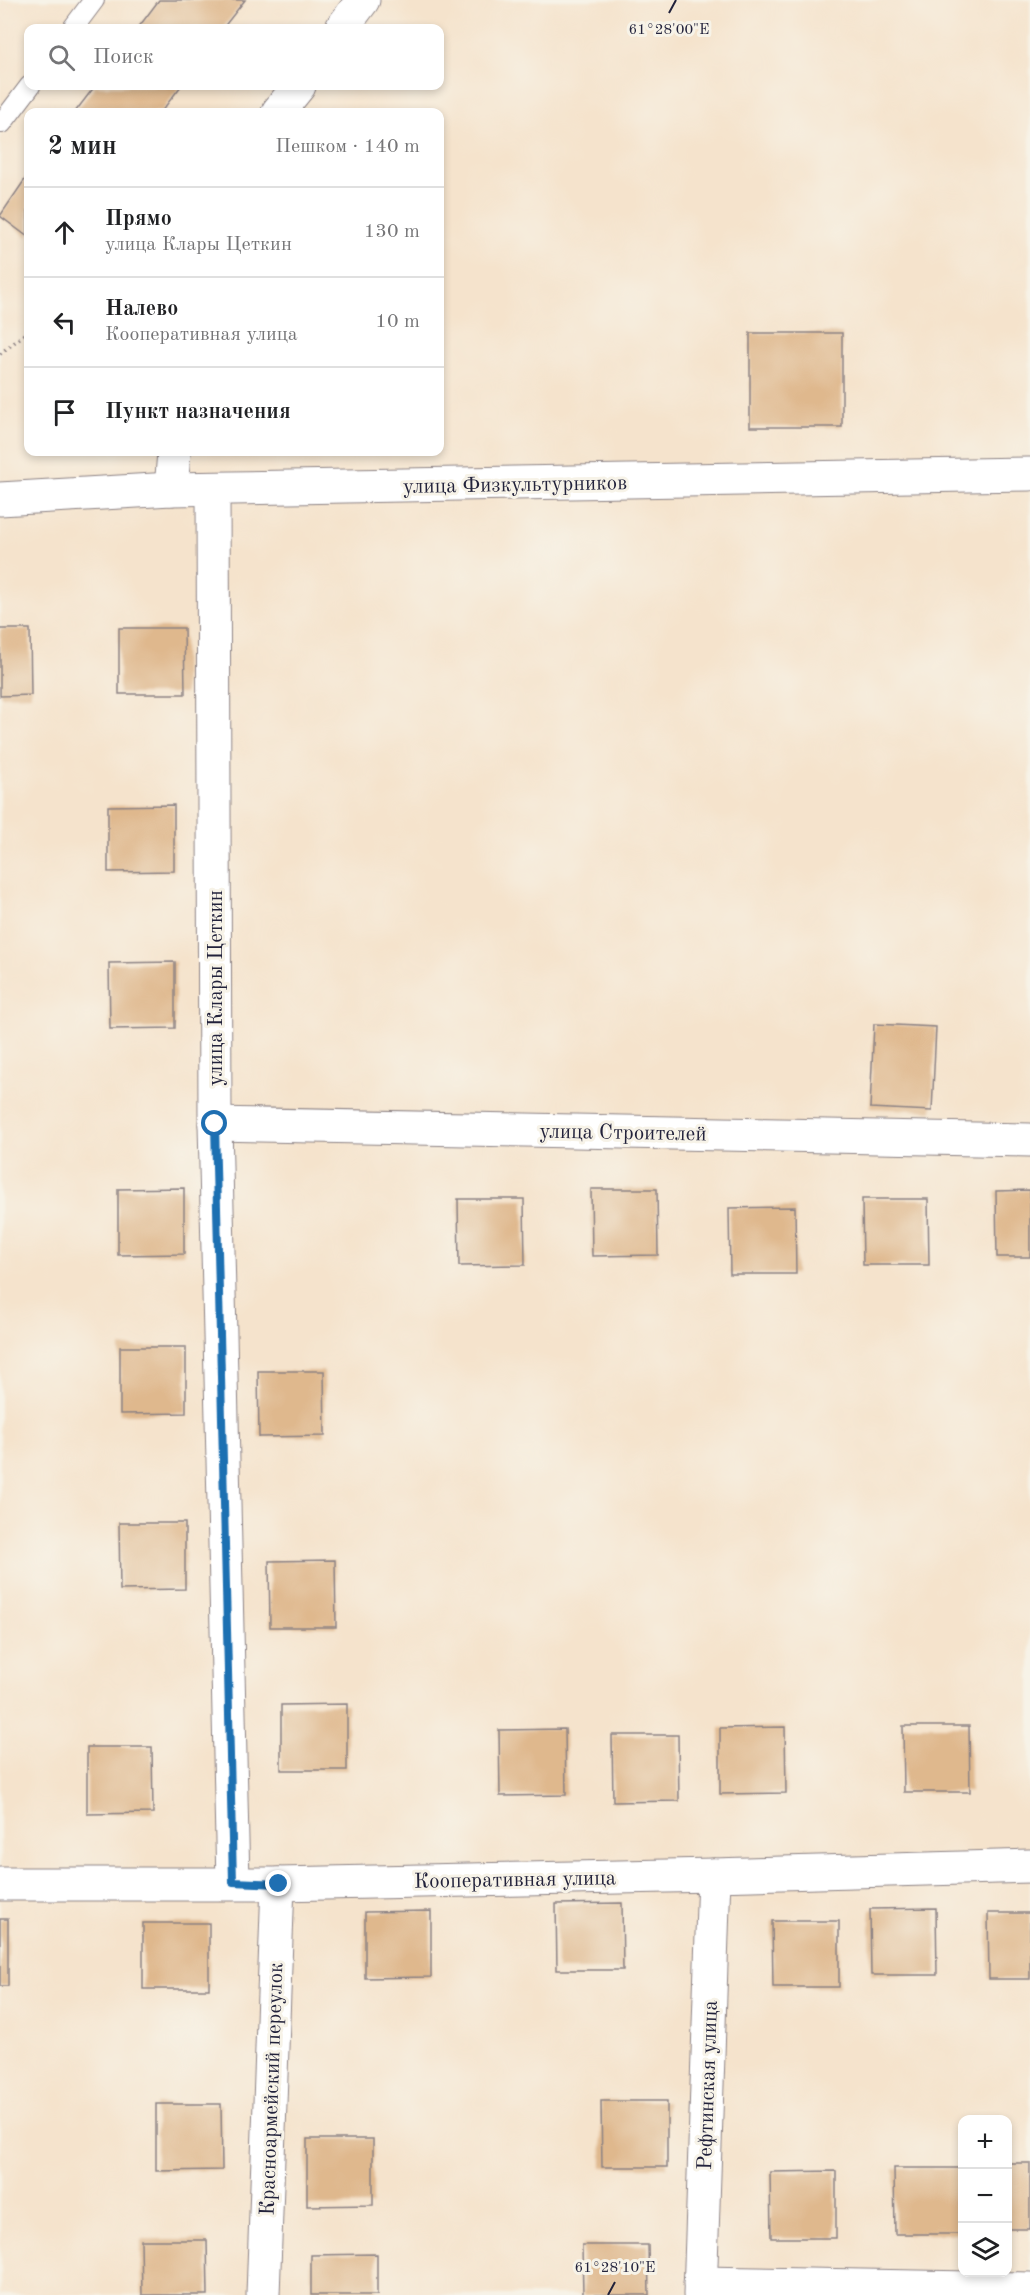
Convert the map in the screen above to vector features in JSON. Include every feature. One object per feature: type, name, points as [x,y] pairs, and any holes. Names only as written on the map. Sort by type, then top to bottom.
[{"type":"street","points":[[345,24],[363,0]]},
{"type":"street","points":[[281,108],[296,90]]},
{"type":"street","points":[[171,489],[174,456]]},
{"type":"street","name":"улица Физкультурников","points":[[0,499],[171,489],[1030,474]]},
{"type":"street","name":"улица Клары Цеткин","points":[[213,489],[215,1124],[233,1882]]},
{"type":"street","name":"улица Строителей","points":[[215,1124],[1030,1140]]},
{"type":"street","name":"Кооперативная улица","points":[[0,1884],[233,1882],[279,1884],[1030,1866]]},
{"type":"street","name":"Рефтинская улица","points":[[700,2289],[714,1875]]},
{"type":"street","name":"Красноармейский переулок","points":[[263,2295],[279,1884]]},
{"type":"street","points":[[700,2289],[1030,2289]]},
{"type":"lane","points":[[76,24],[94,0]]},
{"type":"lane","points":[[0,123],[27,90]]},
{"type":"path","points":[[0,354],[24,334]]},
{"type":"building","points":[[159,0],[245,0],[226,24],[141,24]]},
{"type":"building","points":[[92,90],[178,90],[164,108],[78,108]]},
{"type":"building","points":[[24,181],[24,234],[0,216]]},
{"type":"building","points":[[750,333],[842,333],[842,427],[750,427]]},
{"type":"building","points":[[119,628],[184,628],[185,694],[119,694]]},
{"type":"building","points":[[0,629],[30,629],[31,695],[0,696]]},
{"type":"building","points":[[174,805],[174,871],[108,872],[108,806]]},
{"type":"building","points":[[175,962],[175,1028],[110,1029],[109,963]]},
{"type":"building","points":[[874,1024],[936,1027],[932,1111],[870,1108]]},
{"type":"building","points":[[184,1188],[184,1254],[118,1255],[118,1189]]},
{"type":"building","points":[[591,1189],[657,1189],[658,1255],[592,1256]]},
{"type":"building","points":[[1030,1190],[1030,1257],[997,1257],[996,1191]]},
{"type":"building","points":[[458,1199],[524,1199],[525,1265],[459,1266]]},
{"type":"building","points":[[862,1199],[928,1199],[929,1265],[863,1265]]},
{"type":"building","points":[[795,1207],[796,1274],[730,1274],[729,1208]]},
{"type":"building","points":[[120,1347],[186,1347],[186,1413],[120,1414]]},
{"type":"building","points":[[258,1371],[324,1371],[325,1436],[259,1437]]},
{"type":"building","points":[[119,1523],[185,1523],[185,1589],[120,1590]]},
{"type":"building","points":[[335,1560],[336,1627],[270,1627],[269,1561]]},
{"type":"building","points":[[347,1704],[347,1770],[281,1770],[281,1705]]},
{"type":"building","points":[[903,1726],[969,1726],[970,1792],[904,1792]]},
{"type":"building","points":[[785,1727],[786,1793],[720,1794],[720,1728]]},
{"type":"building","points":[[565,1729],[566,1795],[500,1796],[499,1730]]},
{"type":"building","points":[[612,1735],[678,1735],[679,1801],[613,1802]]},
{"type":"building","points":[[87,1747],[152,1747],[153,1813],[87,1814]]},
{"type":"building","points":[[622,1903],[623,1970],[557,1970],[556,1904]]},
{"type":"building","points":[[936,1908],[937,1975],[871,1975],[870,1909]]},
{"type":"building","points":[[431,1911],[431,1977],[365,1978],[365,1912]]},
{"type":"building","points":[[988,1913],[1030,1913],[1030,1979],[989,1979]]},
{"type":"building","points":[[0,1919],[8,1919],[8,1986],[0,1986]]},
{"type":"building","points":[[772,1921],[839,1921],[839,1987],[773,1987]]},
{"type":"building","points":[[143,1923],[209,1923],[209,1989],[143,1989]]},
{"type":"building","points":[[601,2101],[667,2101],[667,2167],[602,2167]]},
{"type":"building","points":[[156,2104],[221,2104],[222,2170],[156,2171]]},
{"type":"building","points":[[307,2139],[373,2139],[373,2205],[307,2206]]},
{"type":"building","points":[[1012,2163],[1030,2163],[1030,2229],[1012,2229]]},
{"type":"building","points":[[894,2168],[958,2168],[958,2234],[895,2234]]},
{"type":"building","points":[[836,2171],[836,2238],[771,2238],[770,2172]]},
{"type":"building","points":[[141,2240],[207,2240],[208,2295],[142,2295]]},
{"type":"building","points":[[582,2245],[648,2245],[649,2295],[583,2295]]},
{"type":"building","points":[[377,2254],[377,2295],[311,2295],[311,2255]]},
{"type":"route","points":[[215,1124],[233,1882],[279,1884]]}]
